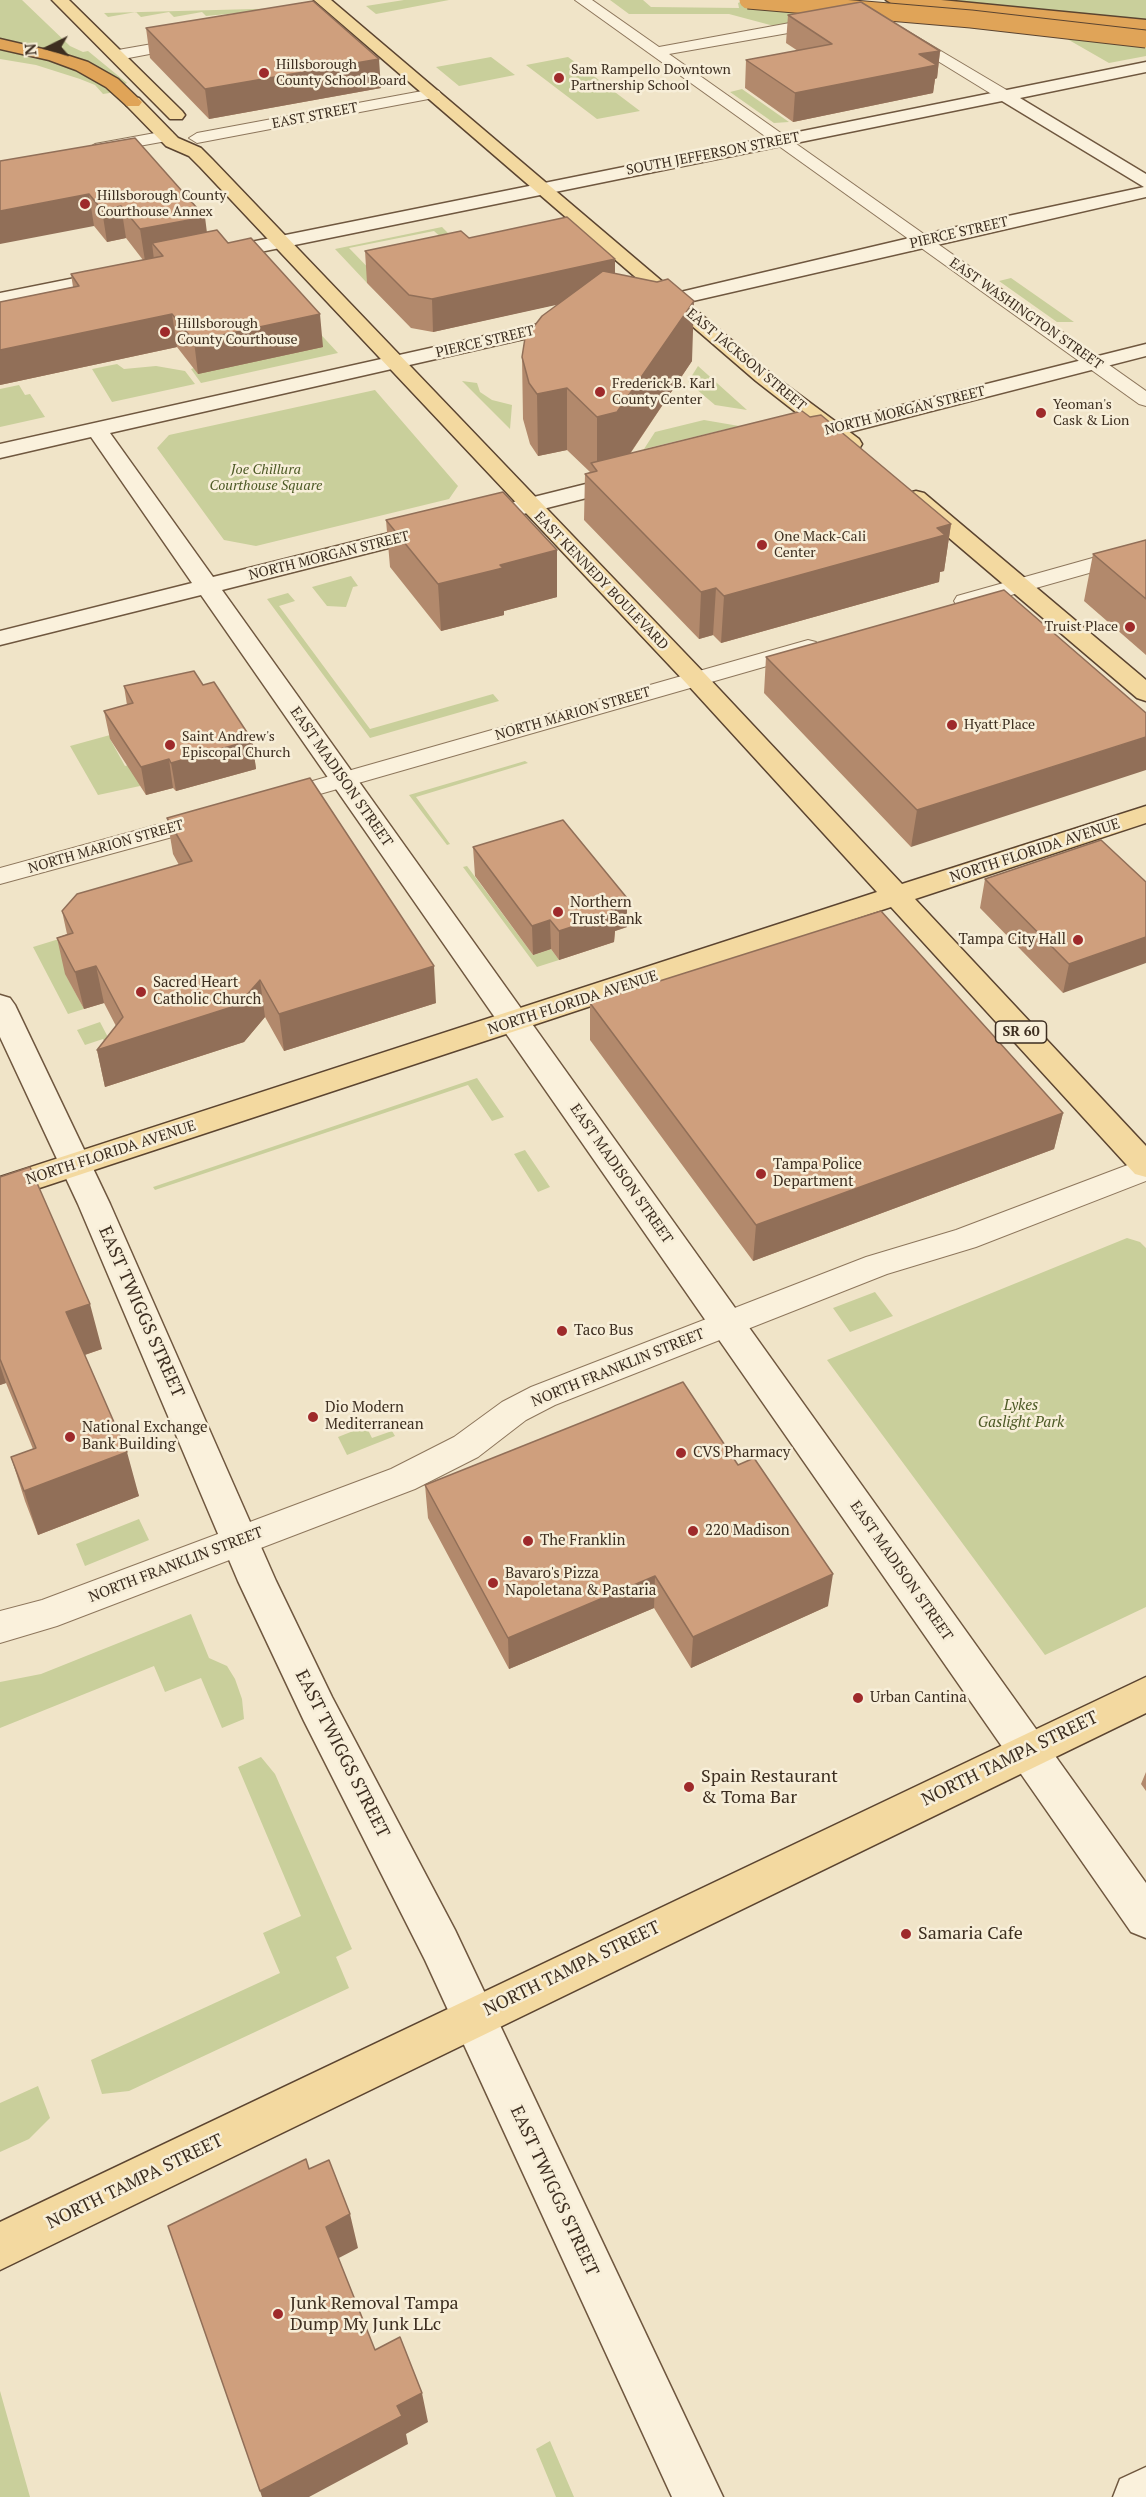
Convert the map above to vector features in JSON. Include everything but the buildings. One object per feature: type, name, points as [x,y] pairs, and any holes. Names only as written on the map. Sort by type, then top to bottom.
[{"type":"highway","points":[[748,0],[971,19],[1146,39]]},
{"type":"highway","points":[[894,0],[1146,25]]},
{"type":"highway","points":[[0,44],[54,56],[82,66],[112,83],[132,102]]},
{"type":"main road","name":"EAST KENNEDY BOULEVARD","points":[[60,0],[118,55],[281,242],[528,505],[696,679],[1146,1167]]},
{"type":"main road","name":"EAST JACKSON STREET","points":[[322,0],[785,394],[864,455]]},
{"type":"main road","points":[[132,102],[172,142],[196,145]]},
{"type":"main road","points":[[900,485],[1146,693]]},
{"type":"main road","name":"NORTH FLORIDA AVENUE","points":[[0,1189],[514,1023],[1146,814]]},
{"type":"main road","name":"NORTH TAMPA STREET","points":[[0,2247],[1146,1694]]},
{"type":"street","name":"EAST WASHINGTON STREET","points":[[582,0],[783,140],[1146,400]]},
{"type":"street","points":[[849,0],[1146,182]]},
{"type":"street","points":[[657,52],[870,13]]},
{"type":"street","points":[[323,20],[340,15]]},
{"type":"street","points":[[118,55],[207,40]]},
{"type":"street","name":"SOUTH JEFFERSON STREET","points":[[192,260],[1146,67]]},
{"type":"street","name":"EAST STREET","points":[[196,145],[432,94]]},
{"type":"street","points":[[79,152],[166,136]]},
{"type":"street","name":"PIERCE STREET","points":[[625,311],[923,241],[1146,192]]},
{"type":"street","points":[[0,299],[136,272]]},
{"type":"street","name":"PIERCE STREET","points":[[0,451],[592,318]]},
{"type":"street","name":"NORTH MORGAN STREET","points":[[774,444],[1146,350]]},
{"type":"street","name":"EAST MADISON STREET","points":[[96,429],[1146,1918]]},
{"type":"street","name":"NORTH MORGAN STREET","points":[[0,638],[649,476]]},
{"type":"street","points":[[939,609],[1146,550]]},
{"type":"street","name":"NORTH MARION STREET","points":[[0,876],[344,781],[827,641]]},
{"type":"street","name":"EAST TWIGGS STREET","points":[[0,1005],[76,1163],[240,1540],[318,1709],[440,1945],[698,2497]]},
{"type":"street","name":"NORTH FRANKLIN STREET","points":[[0,1628],[44,1616],[423,1470],[466,1447],[514,1412],[543,1396],[887,1261],[959,1241],[1047,1209],[1146,1167]]},
{"type":"street","points":[[1138,2497],[1146,2492]]},
{"type":"green space","points":[[0,0],[22,0],[70,46],[83,52],[88,51],[127,83],[114,90],[116,92],[103,94],[95,85],[80,79],[36,65],[0,59]]},
{"type":"green space","points":[[404,0],[449,0],[376,14],[366,6]]},
{"type":"green space","points":[[610,0],[643,0],[651,7],[739,8],[738,3],[744,0],[816,0],[813,19],[774,26],[729,14],[629,14]]},
{"type":"green space","points":[[945,0],[1146,0],[1146,56],[1109,63],[1055,32],[976,17]]},
{"type":"green space","points":[[291,8],[206,16],[202,12],[174,17],[169,12],[141,17],[136,12]]},
{"type":"green space","points":[[135,12],[108,17],[104,13]]},
{"type":"green space","points":[[491,57],[515,75],[459,86],[436,67]]},
{"type":"green space","points":[[568,57],[640,111],[597,119],[526,65]]},
{"type":"green space","points":[[742,89],[789,122],[774,123],[730,92]]},
{"type":"green space","points":[[442,227],[452,237],[443,239],[434,231],[349,248],[380,280],[367,283],[335,249]]},
{"type":"green space","points":[[1011,278],[1074,322],[1057,322],[999,281]]},
{"type":"green space","points":[[313,326],[338,353],[201,383],[191,369]]},
{"type":"green space","points":[[117,364],[124,369],[156,366],[185,371],[195,384],[112,402],[92,369]]},
{"type":"green space","points":[[698,366],[747,410],[715,405],[688,382]]},
{"type":"green space","points":[[462,381],[477,383],[480,392],[492,400],[512,405],[510,429]]},
{"type":"green space","points":[[19,385],[25,395],[30,394],[45,417],[0,427],[0,389]]},
{"type":"green space","name":"Joe Chillura Courthouse Square","points":[[375,390],[458,486],[449,499],[256,546],[224,540],[157,448],[169,435]]},
{"type":"green space","points":[[704,420],[739,426],[644,449],[655,432]]},
{"type":"green space","points":[[351,576],[358,586],[353,587],[346,607],[327,606],[312,587]]},
{"type":"green space","points":[[288,593],[295,601],[279,606],[370,729],[493,694],[499,701],[370,738],[267,599]]},
{"type":"green space","points":[[121,732],[110,739],[125,766],[139,762],[140,786],[98,795],[70,746]]},
{"type":"green space","points":[[525,761],[528,763],[416,797],[450,844],[447,845],[409,795]]},
{"type":"green space","points":[[467,866],[533,955],[551,949],[559,960],[537,967],[463,867]]},
{"type":"green space","points":[[85,931],[66,975],[84,1009],[68,1014],[33,947]]},
{"type":"green space","points":[[100,1022],[112,1045],[114,1060],[103,1039],[85,1045],[77,1030]]},
{"type":"green space","points":[[477,1078],[504,1117],[492,1121],[468,1085],[155,1190],[153,1187]]},
{"type":"green space","points":[[525,1150],[550,1187],[538,1192],[514,1154]]},
{"type":"green space","name":"Lykes Gaslight Park","points":[[1127,1238],[1140,1242],[1146,1248],[1146,1607],[1045,1655],[827,1360]]},
{"type":"green space","points":[[875,1292],[893,1316],[850,1332],[833,1308]]},
{"type":"green space","points":[[366,1426],[372,1438],[392,1431],[395,1436],[347,1455],[338,1437]]},
{"type":"green space","points":[[139,1519],[149,1540],[85,1566],[76,1544]]},
{"type":"green space","points":[[191,1614],[209,1658],[227,1666],[235,1679],[242,1699],[244,1719],[222,1728],[201,1678],[165,1692],[154,1666],[0,1728],[0,1682],[41,1674]]},
{"type":"green space","points":[[261,1757],[275,1774],[352,1949],[336,1957],[349,1988],[129,2091],[102,2094],[91,2060],[280,1973],[263,1933],[301,1916],[238,1767]]},
{"type":"green space","points":[[38,2086],[50,2118],[29,2139],[0,2152],[0,2103]]},
{"type":"green space","points":[[0,2391],[30,2497],[0,2497]]},
{"type":"green space","points":[[550,2441],[574,2497],[556,2497],[536,2449]]},
{"type":"place","name":"Hillsborough County School Board","points":[[264,73]]},
{"type":"place","name":"Sam Rampello Downtown Partnership School","points":[[559,78]]},
{"type":"place","name":"Hillsborough County Courthouse Annex","points":[[85,204]]},
{"type":"place","name":"Hillsborough County Courthouse","points":[[165,332]]},
{"type":"place","name":"Frederick B. Karl County Center","points":[[600,392]]},
{"type":"place","name":"Yeoman's Cask & Lion","points":[[1041,413]]},
{"type":"place","name":"One Mack-Cali Center","points":[[762,545]]},
{"type":"place","name":"Truist Place","points":[[1130,627]]},
{"type":"place","name":"Hyatt Place","points":[[952,725]]},
{"type":"place","name":"Saint Andrew's Episcopal Church","points":[[170,745]]},
{"type":"place","name":"Northern Trust Bank","points":[[558,912]]},
{"type":"place","name":"Tampa City Hall","points":[[1078,940]]},
{"type":"place","name":"Sacred Heart Catholic Church","points":[[141,992]]},
{"type":"place","name":"Tampa Police Department","points":[[761,1174]]},
{"type":"place","name":"Taco Bus","points":[[562,1331]]},
{"type":"place","name":"Dio Modern Mediterranean","points":[[313,1417]]},
{"type":"place","name":"National Exchange Bank Building","points":[[70,1437]]},
{"type":"place","name":"CVS Pharmacy","points":[[681,1453]]},
{"type":"place","name":"220 Madison","points":[[693,1531]]},
{"type":"place","name":"The Franklin","points":[[528,1541]]},
{"type":"place","name":"Bavaro's Pizza Napoletana & Pastaria","points":[[493,1583]]},
{"type":"place","name":"Urban Cantina","points":[[858,1698]]},
{"type":"place","name":"Spain Restaurant & Toma Bar","points":[[689,1787]]},
{"type":"place","name":"Samaria Cafe","points":[[906,1934]]},
{"type":"place","name":"Junk Removal Tampa Dump My Junk LLc","points":[[278,2314]]}]
